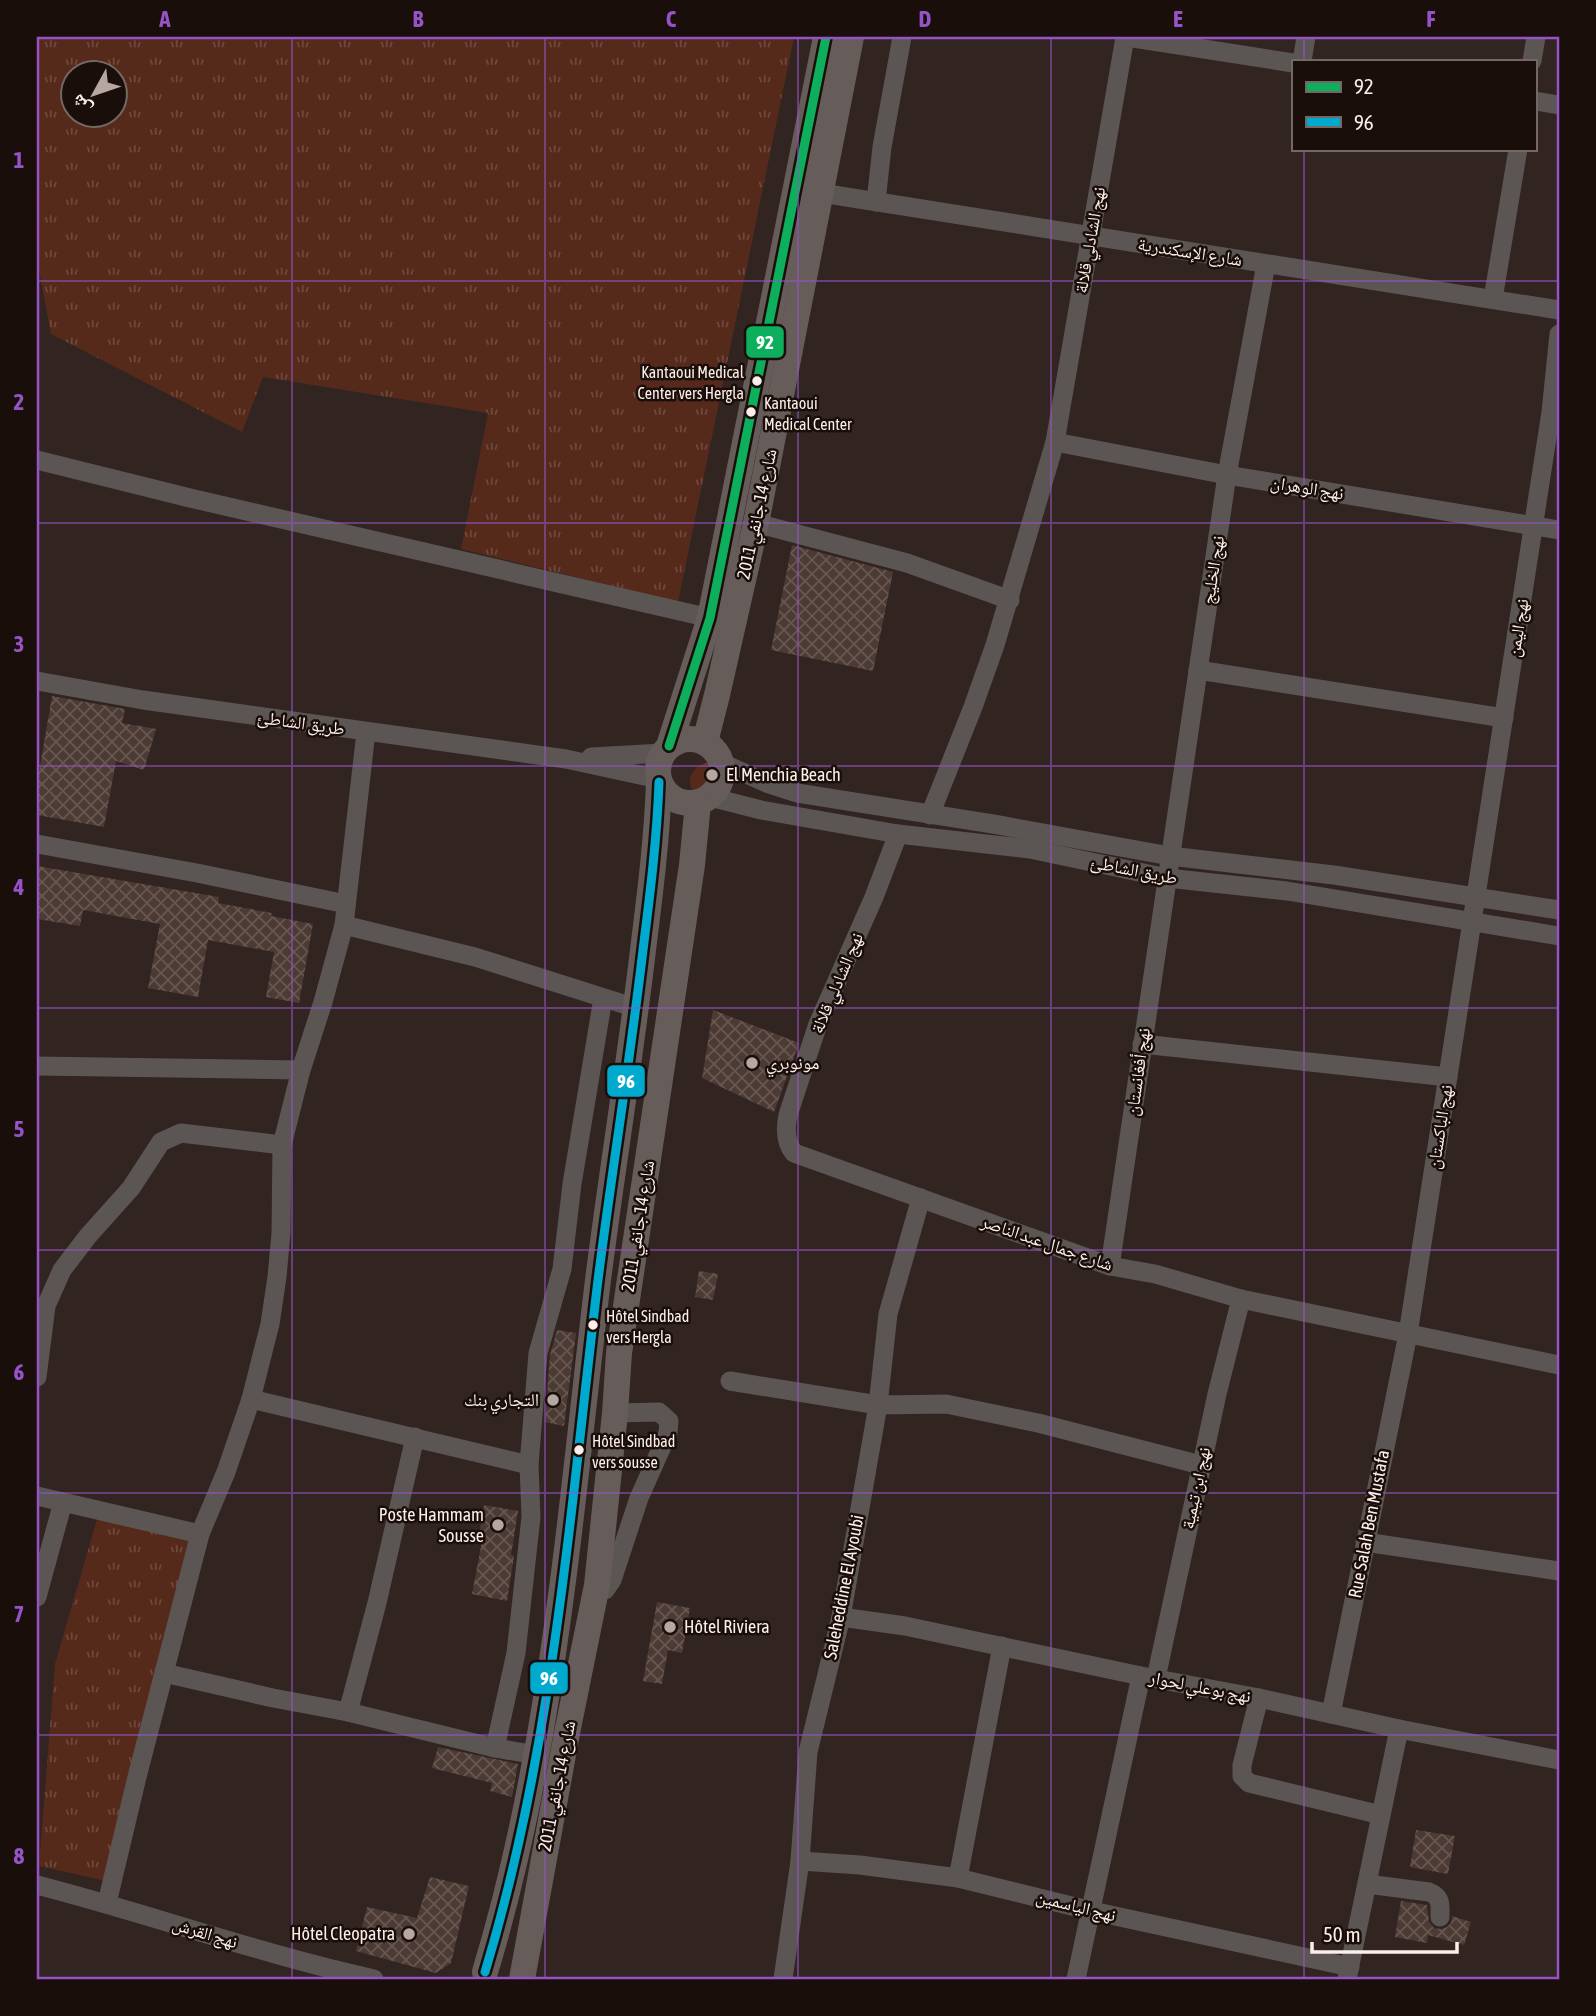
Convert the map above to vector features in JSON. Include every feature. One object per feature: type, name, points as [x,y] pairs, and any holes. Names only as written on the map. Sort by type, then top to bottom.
[{"type":"main road","name":"شارع 14 جانفي 2011","points":[[666,749],[710,618],[826,37]]},
{"type":"main road","name":"شارع 14 جانفي 2011","points":[[705,742],[756,523],[851,37]]},
{"type":"main road","points":[[693,738],[705,742],[716,751],[722,763],[719,788],[704,800],[679,802],[664,790],[657,769],[666,749],[680,740],[693,738]]},
{"type":"main road","name":"شارع 14 جانفي 2011","points":[[481,1976],[501,1919],[537,1755],[573,1507],[598,1279],[636,1008],[656,842],[659,780]]},
{"type":"main road","name":"شارع 14 جانفي 2011","points":[[522,1979],[597,1585],[619,1353],[704,800]]},
{"type":"main road","points":[[481,1976],[492,1969],[508,1970],[522,1979]]},
{"type":"street","points":[[876,202],[882,147],[902,37]]},
{"type":"street","points":[[1126,37],[1292,64]]},
{"type":"street","name":"نهج الشادلي قلالة","points":[[930,815],[974,707],[1010,600],[1055,442],[1126,37]]},
{"type":"street","points":[[1302,60],[1306,37]]},
{"type":"street","points":[[1532,60],[1536,37]]},
{"type":"street","points":[[1536,101],[1559,105]]},
{"type":"street","points":[[1493,299],[1518,150]]},
{"type":"street","name":"شارع الإسكندرية","points":[[821,193],[1559,310]]},
{"type":"street","name":"نهج الخليج","points":[[1167,878],[1227,475],[1266,264]]},
{"type":"street","name":"نهج اليمن","points":[[1473,921],[1551,412],[1559,334]]},
{"type":"street","name":"نهج الوهران","points":[[1055,442],[1227,475],[1559,530]]},
{"type":"street","points":[[37,460],[710,618]]},
{"type":"street","points":[[756,523],[907,563],[1010,600]]},
{"type":"street","points":[[1198,670],[1504,718]]},
{"type":"street","name":"طريق الشاطئ","points":[[37,681],[143,700],[566,759],[659,780]]},
{"type":"street","points":[[107,1903],[200,1534],[226,1472],[251,1399],[270,1324],[281,1233],[282,1145],[344,925],[366,732]]},
{"type":"street","name":"طريق الشاطئ","points":[[566,759],[666,749]]},
{"type":"street","name":"طريق الشاطئ","points":[[722,763],[797,793],[1170,856],[1334,875],[1559,910]]},
{"type":"street","name":"طريق الشاطئ","points":[[704,800],[898,834],[1030,849],[1167,878],[1287,891],[1559,936]]},
{"type":"street","name":"نهج الشادلي قلالة","points":[[787,1135],[788,1115],[818,1024],[874,897],[898,834]]},
{"type":"street","points":[[37,844],[346,904]]},
{"type":"street","name":"نهج أفغانستان","points":[[1110,1266],[1167,878]]},
{"type":"street","name":"نهج الباكستان","points":[[1408,1334],[1473,921]]},
{"type":"street","points":[[344,925],[475,957],[636,1008]]},
{"type":"street","points":[[495,1748],[516,1653],[531,1517],[529,1465],[538,1353],[562,1269],[572,1184],[603,998]]},
{"type":"street","points":[[1142,1044],[1448,1077]]},
{"type":"street","points":[[37,1066],[301,1070]]},
{"type":"street","points":[[37,1377],[46,1306],[62,1270],[131,1188],[161,1142],[181,1133],[282,1145]]},
{"type":"street","name":"شارع جمال عبد الناصر","points":[[787,1135],[791,1149],[802,1157],[1110,1266],[1155,1274],[1241,1299],[1559,1365]]},
{"type":"street","name":"Saleheddine El Ayoubi","points":[[783,1979],[800,1861],[808,1752],[841,1617],[878,1405],[888,1314],[921,1198]]},
{"type":"street","name":"نهج ابن تيمية","points":[[1076,1979],[1241,1299]]},
{"type":"street","name":"Rue Salah Ben Mustafa","points":[[1331,1714],[1408,1334]]},
{"type":"street","points":[[730,1381],[878,1405],[946,1404],[1038,1423],[1201,1465]]},
{"type":"street","points":[[251,1399],[529,1465]]},
{"type":"street","points":[[597,1585],[605,1590],[612,1580],[639,1498],[668,1433],[668,1421],[659,1412],[615,1413]]},
{"type":"street","points":[[348,1712],[377,1603],[415,1437]]},
{"type":"street","points":[[37,1496],[200,1534]]},
{"type":"street","points":[[37,1597],[63,1502]]},
{"type":"street","points":[[1365,1542],[1559,1571]]},
{"type":"street","name":"نهج بوعلي لحوار","points":[[841,1617],[905,1626],[1259,1698],[1399,1730],[1559,1760]]},
{"type":"street","points":[[958,1878],[1002,1646]]},
{"type":"street","points":[[164,1673],[348,1712],[495,1748],[537,1755]]},
{"type":"street","points":[[1259,1698],[1242,1765],[1242,1776],[1249,1783],[1381,1815]]},
{"type":"street","points":[[1348,1973],[1399,1730]]},
{"type":"street","name":"نهج الياسمين","points":[[800,1861],[958,1878],[1348,1973]]},
{"type":"street","points":[[1367,1884],[1435,1894],[1440,1902],[1440,1917]]},
{"type":"street","name":"نهج القرش","points":[[37,1885],[107,1903],[308,1972],[374,1979]]},
{"type":"green space","points":[[37,37],[794,37],[678,602],[461,549],[488,413],[263,377],[242,432],[51,334],[37,259]]},
{"type":"green space","points":[[705,763],[716,766],[723,772],[725,786],[723,792],[697,797],[691,787],[690,777],[695,769]]},
{"type":"green space","points":[[98,1516],[205,1544],[111,1882],[39,1866],[55,1664]]},
{"type":"building","points":[[792,545],[893,572],[873,671],[771,650]]},
{"type":"building","points":[[52,696],[125,709],[122,723],[156,729],[144,770],[116,761],[104,827],[37,815],[37,784]]},
{"type":"building","points":[[37,866],[219,897],[218,903],[313,924],[299,1003],[266,997],[274,952],[208,940],[198,997],[148,988],[160,924],[83,910],[80,926],[37,919]]},
{"type":"building","name":"مونوبري","points":[[713,1010],[799,1043],[774,1112],[702,1078]]},
{"type":"building","points":[[699,1271],[718,1274],[713,1300],[695,1297]]},
{"type":"building","points":[[557,1330],[576,1333],[564,1426],[545,1422],[550,1355]]},
{"type":"building","points":[[484,1505],[518,1511],[507,1601],[472,1594],[482,1541],[478,1540]]},
{"type":"building","name":"Hôtel Riviera","points":[[657,1602],[690,1608],[682,1653],[668,1650],[662,1684],[643,1681]]},
{"type":"building","points":[[438,1747],[518,1764],[512,1797],[490,1791],[492,1783],[432,1768]]},
{"type":"building","points":[[1416,1830],[1455,1836],[1448,1874],[1410,1867]]},
{"type":"building","name":"Hôtel Cleopatra","points":[[430,1877],[469,1886],[451,1963],[436,1973],[356,1951],[367,1907],[417,1918]]},
{"type":"building","points":[[1401,1901],[1427,1905],[1429,1922],[1434,1928],[1447,1927],[1452,1916],[1471,1922],[1464,1945],[1428,1935],[1427,1943],[1395,1937]]},
{"type":"transit line","name":"92","points":[[669,746],[710,618],[826,37]]},
{"type":"transit line","name":"96","points":[[485,1972],[527,1802],[556,1629],[598,1280],[648,908],[659,782]]},
{"type":"place","name":"Kantaoui Medical Center vers Hergla","points":[[757,381]]},
{"type":"place","name":"Kantaoui Medical Center","points":[[751,412]]},
{"type":"place","name":"El Menchia Beach","points":[[712,775]]},
{"type":"place","name":"مونوبري","points":[[752,1063]]},
{"type":"place","name":"Hôtel Sindbad vers Hergla","points":[[593,1325]]},
{"type":"place","name":"التجاري بنك","points":[[553,1400]]},
{"type":"place","name":"Hôtel Sindbad vers sousse","points":[[579,1450]]},
{"type":"place","name":"Poste Hammam Sousse","points":[[498,1525]]},
{"type":"place","name":"Hôtel Riviera","points":[[670,1627]]},
{"type":"place","name":"Hôtel Cleopatra","points":[[409,1934]]}]
